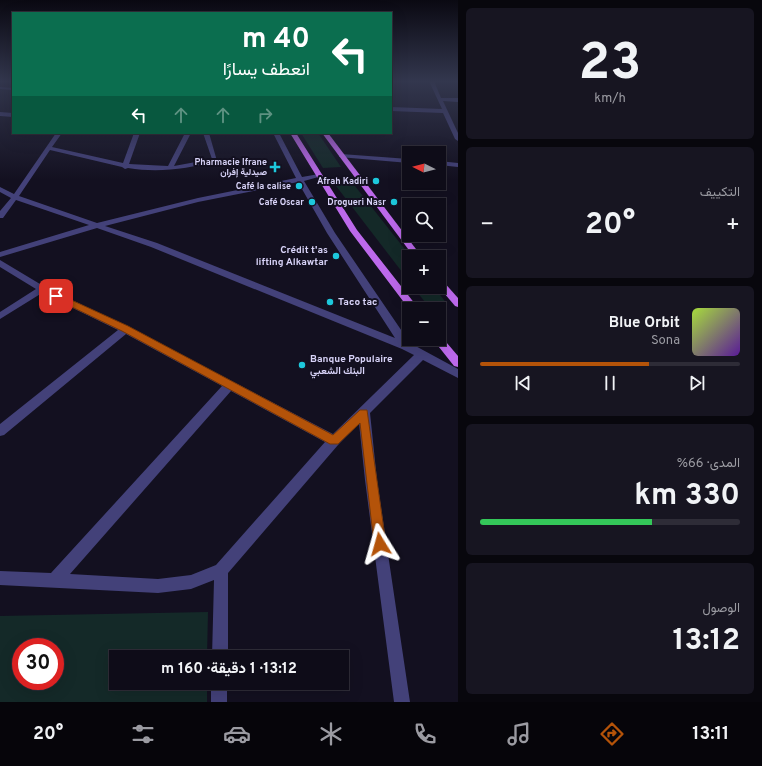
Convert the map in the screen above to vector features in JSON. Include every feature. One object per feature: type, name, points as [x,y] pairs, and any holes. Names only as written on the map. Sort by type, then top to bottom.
[{"type":"main road","points":[[294,134],[354,231],[409,302]]},
{"type":"main road","points":[[326,134],[413,250]]},
{"type":"main road","points":[[446,290],[458,304]]},
{"type":"main road","points":[[444,346],[458,363]]},
{"type":"street","points":[[0,114],[12,115]]},
{"type":"street","points":[[446,114],[458,139]]},
{"type":"street","points":[[0,216],[15,198],[57,134]]},
{"type":"street","points":[[125,167],[137,134]]},
{"type":"street","points":[[170,168],[187,134]]},
{"type":"street","points":[[49,148],[125,167],[139,169],[170,168],[215,160],[206,134]]},
{"type":"street","points":[[277,134],[300,180],[331,233],[402,340]]},
{"type":"street","points":[[341,156],[402,160]]},
{"type":"street","points":[[446,164],[458,165]]},
{"type":"street","points":[[0,255],[55,237],[99,225],[184,204],[319,176]]},
{"type":"street","points":[[0,189],[15,198],[99,225],[154,245],[402,344]]},
{"type":"street","points":[[0,263],[42,289],[125,329],[334,441]]},
{"type":"street","points":[[0,316],[42,289]]},
{"type":"street","points":[[0,431],[125,329]]},
{"type":"street","points":[[406,346],[458,374]]},
{"type":"street","points":[[0,578],[158,586],[191,582],[221,570],[334,441],[422,354]]},
{"type":"street","points":[[56,580],[230,384]]},
{"type":"street","points":[[364,413],[371,480],[402,702]]},
{"type":"street","points":[[220,650],[221,570]]},
{"type":"street","points":[[219,690],[219,702]]},
{"type":"green space","points":[[302,134],[319,134],[341,167],[323,168]]},
{"type":"green space","points":[[351,181],[405,250],[402,250],[402,272],[333,182]]},
{"type":"green space","points":[[419,294],[439,294],[445,302],[425,302]]},
{"type":"green space","points":[[208,612],[207,650],[109,650],[109,690],[207,690],[207,702],[0,702],[0,616]]},
{"type":"place","name":"Pharmacie Ifrane صيدلية إفران","points":[[275,167]]},
{"type":"place","name":"Afrah Kadiri","points":[[376,181]]},
{"type":"place","name":"Café la calise","points":[[299,186]]},
{"type":"place","name":"Café Oscar","points":[[312,202]]},
{"type":"place","name":"Drogueri Nasr","points":[[394,202]]},
{"type":"place","name":"Crédit t'as lifting Alkawtar","points":[[336,256]]},
{"type":"place","name":"Taco tac","points":[[330,302]]},
{"type":"place","name":"Banque Populaire البنك الشعبي","points":[[302,365]]},
{"type":"route","points":[[56,296],[125,329],[334,441],[364,413],[380,544]]}]
